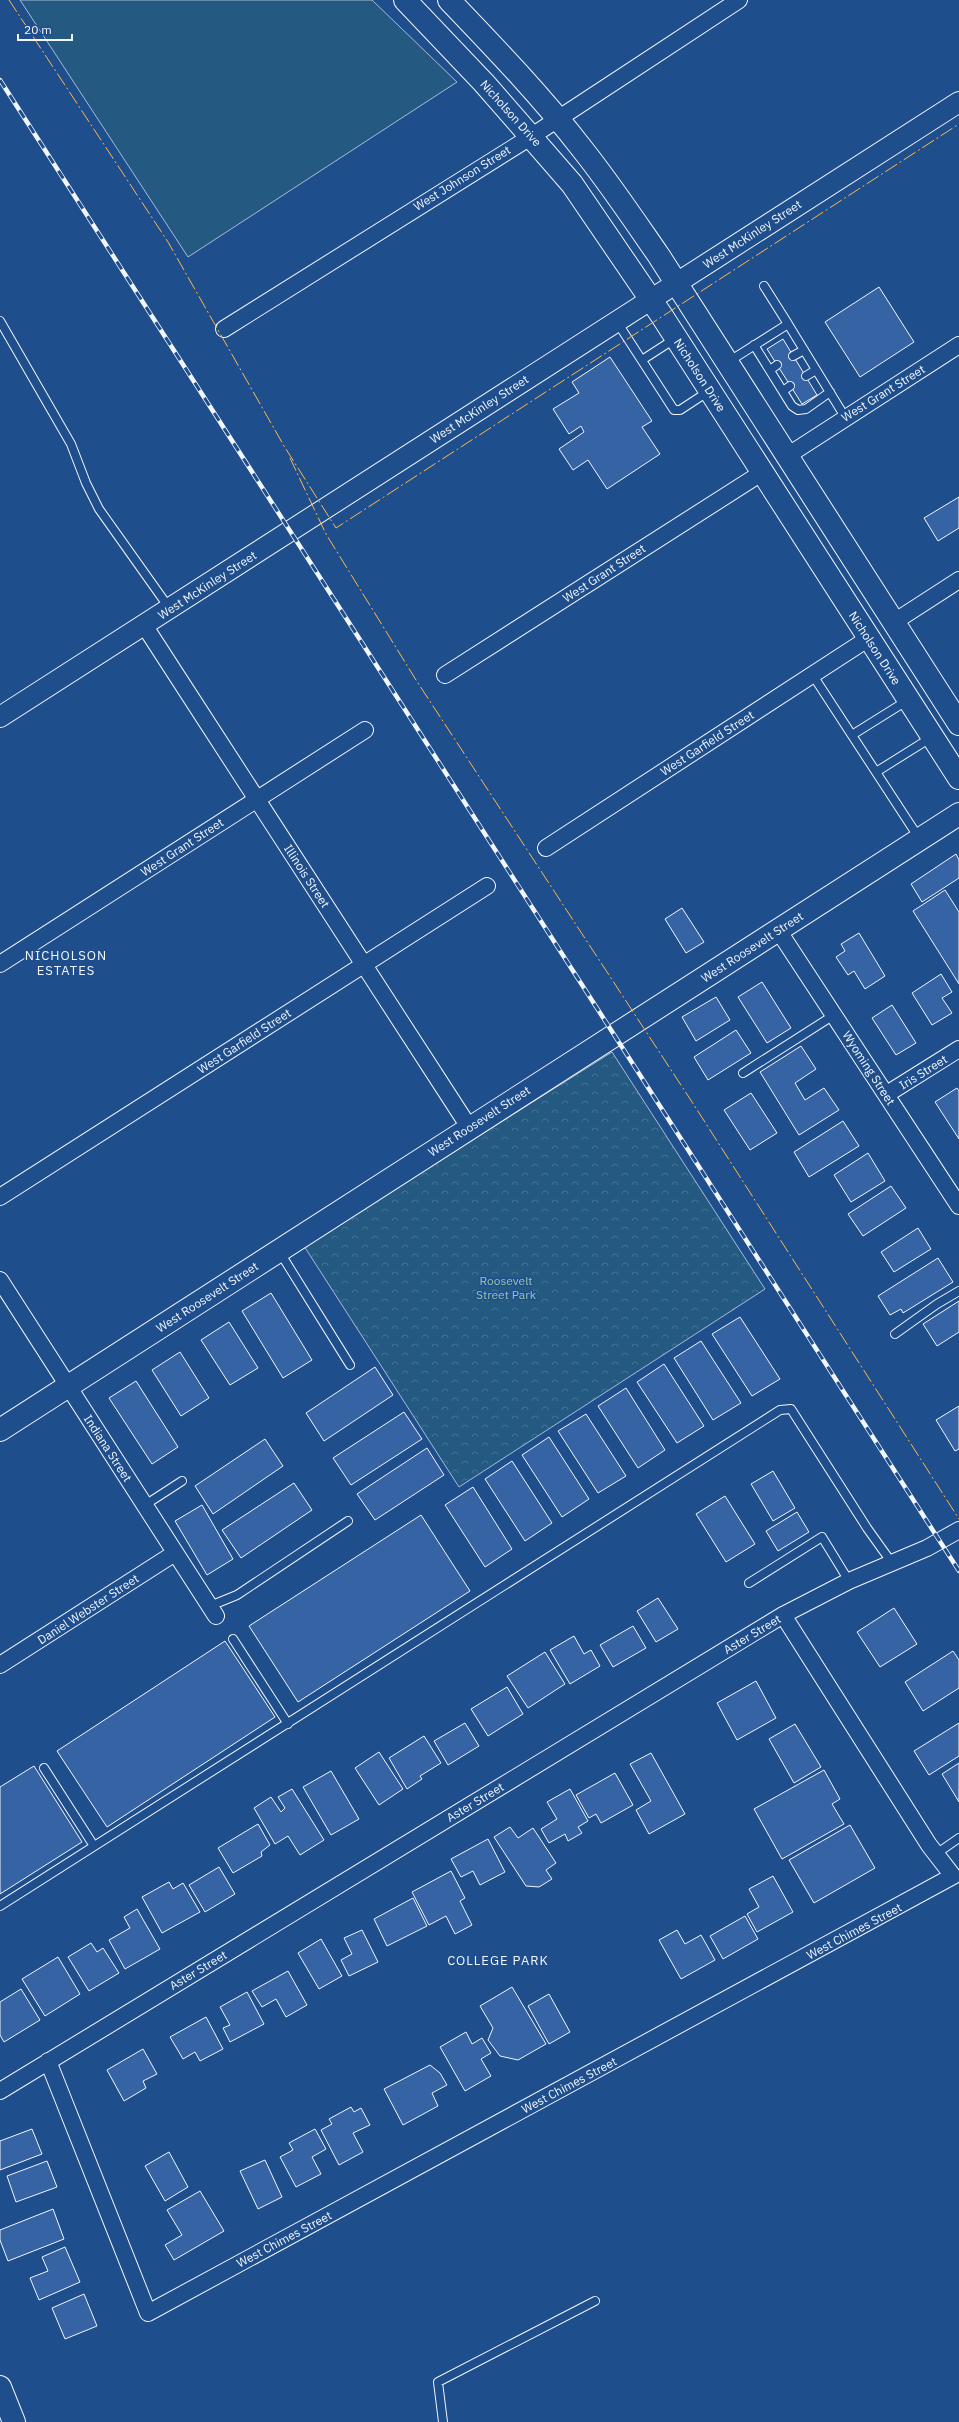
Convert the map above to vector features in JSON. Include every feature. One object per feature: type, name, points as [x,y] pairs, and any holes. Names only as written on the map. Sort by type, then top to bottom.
[{"type":"main road","name":"Nicholson Drive","points":[[405,0],[532,136],[572,184],[676,338],[959,778]]},
{"type":"main road","points":[[449,0],[503,56],[582,149],[614,191],[676,283],[959,724]]},
{"type":"main road","points":[[903,691],[923,710],[959,758]]},
{"type":"main road","name":"West Roosevelt Street","points":[[0,1430],[959,814]]},
{"type":"main road","points":[[0,2387],[14,2422]]},
{"type":"street","name":"West Johnson Street","points":[[224,329],[532,136],[739,0]]},
{"type":"street","name":"West McKinley Street","points":[[0,717],[959,102]]},
{"type":"street","name":"West Grant Street","points":[[787,456],[845,417],[959,345]]},
{"type":"street","name":"West Grant Street","points":[[445,675],[763,472]]},
{"type":"street","points":[[894,622],[959,580]]},
{"type":"street","name":"Illinois Street","points":[[144,625],[469,1128]]},
{"type":"street","name":"West Garfield Street","points":[[546,848],[869,638]]},
{"type":"street","name":"West Grant Street","points":[[0,964],[365,730]]},
{"type":"street","name":"West Garfield Street","points":[[0,1197],[487,886]]},
{"type":"street","name":"Wyoming Street","points":[[778,930],[887,1094],[959,1206]]},
{"type":"street","name":"Iris Street","points":[[887,1094],[959,1049]]},
{"type":"street","name":"Indiana Street","points":[[0,1280],[213,1611]]},
{"type":"street","name":"Aster Street","points":[[0,2091],[783,1615],[849,1581],[926,1548],[959,1530]]},
{"type":"street","name":"Daniel Webster Street","points":[[0,1665],[175,1553]]},
{"type":"street","name":"West Chimes Street","points":[[48,2061],[148,2313],[956,1877],[936,1854],[783,1615]]},
{"type":"lane","points":[[764,286],[845,417]]},
{"type":"lane","points":[[0,322],[71,444],[86,483],[99,510],[170,609]]},
{"type":"lane","points":[[617,322],[674,410],[680,410],[710,391]]},
{"type":"lane","points":[[727,362],[788,324]]},
{"type":"lane","points":[[642,360],[676,338]]},
{"type":"lane","points":[[754,345],[792,406],[798,410],[806,409],[830,392]]},
{"type":"lane","points":[[793,356],[804,350]]},
{"type":"lane","points":[[770,370],[777,365]]},
{"type":"lane","points":[[806,376],[816,370]]},
{"type":"lane","points":[[783,391],[790,386]]},
{"type":"lane","points":[[812,674],[920,839]]},
{"type":"lane","points":[[852,735],[903,691]]},
{"type":"lane","points":[[876,772],[933,737]]},
{"type":"lane","points":[[743,1074],[834,1015]]},
{"type":"lane","points":[[279,1250],[350,1365]]},
{"type":"lane","points":[[895,1334],[937,1304],[959,1291]]},
{"type":"lane","points":[[0,1906],[780,1410],[791,1409],[867,1528],[892,1563]]},
{"type":"lane","points":[[145,1505],[182,1481]]},
{"type":"lane","points":[[213,1611],[348,1521]]},
{"type":"lane","points":[[749,1583],[822,1537],[849,1581]]},
{"type":"lane","points":[[233,1639],[288,1724]]},
{"type":"lane","points":[[44,1768],[94,1846]]},
{"type":"lane","points":[[936,1854],[959,1838]]},
{"type":"lane","points":[[443,2422],[438,2382],[595,2301]]},
{"type":"green space","points":[[20,0],[372,0],[457,82],[188,257]]},
{"type":"green space","name":"Roosevelt Street Park","points":[[612,1052],[765,1289],[459,1487],[304,1246]]},
{"type":"building","points":[[879,287],[914,342],[860,377],[825,322]]},
{"type":"building","points":[[783,339],[817,395],[802,404],[767,349]]},
{"type":"building","points":[[610,357],[652,421],[642,427],[660,454],[607,489],[588,460],[573,470],[559,449],[584,432],[581,426],[569,434],[553,409],[579,393],[572,382]]},
{"type":"building","points":[[959,497],[959,528],[938,541],[924,518]]},
{"type":"building","points":[[956,854],[959,860],[959,878],[922,902],[911,884]]},
{"type":"building","points":[[945,890],[959,912],[959,984],[913,911]]},
{"type":"building","points":[[682,908],[704,942],[686,953],[665,919]]},
{"type":"building","points":[[859,933],[885,976],[865,989],[854,971],[848,975],[836,957],[845,951],[841,944]]},
{"type":"building","points":[[941,974],[952,992],[942,998],[952,1013],[932,1025],[912,993]]},
{"type":"building","points":[[762,982],[791,1028],[767,1043],[738,997]]},
{"type":"building","points":[[716,997],[730,1020],[696,1041],[682,1017]]},
{"type":"building","points":[[892,1005],[916,1043],[896,1055],[872,1018]]},
{"type":"building","points":[[736,1030],[751,1053],[708,1080],[694,1057]]},
{"type":"building","points":[[801,1046],[816,1069],[795,1083],[805,1100],[824,1088],[839,1110],[799,1135],[760,1072]]},
{"type":"building","points":[[957,1088],[959,1091],[959,1139],[935,1102]]},
{"type":"building","points":[[751,1093],[777,1133],[750,1150],[724,1110]]},
{"type":"building","points":[[843,1121],[859,1146],[809,1177],[794,1152]]},
{"type":"building","points":[[868,1153],[885,1181],[851,1202],[834,1175]]},
{"type":"building","points":[[891,1186],[906,1208],[863,1236],[848,1214]]},
{"type":"building","points":[[918,1228],[931,1249],[894,1272],[881,1252]]},
{"type":"building","points":[[938,1258],[953,1282],[903,1313],[901,1309],[890,1315],[878,1296]]},
{"type":"building","points":[[271,1293],[312,1360],[283,1378],[242,1311]]},
{"type":"building","points":[[959,1301],[959,1332],[937,1346],[923,1324]]},
{"type":"building","points":[[740,1317],[780,1379],[752,1396],[712,1334]]},
{"type":"building","points":[[229,1322],[258,1368],[230,1385],[201,1340]]},
{"type":"building","points":[[701,1341],[741,1403],[713,1420],[674,1358]]},
{"type":"building","points":[[180,1352],[209,1398],[181,1416],[152,1370]]},
{"type":"building","points":[[664,1364],[704,1426],[677,1443],[637,1382]]},
{"type":"building","points":[[375,1367],[393,1395],[324,1441],[306,1413]]},
{"type":"building","points":[[136,1381],[178,1447],[152,1464],[109,1398]]},
{"type":"building","points":[[626,1388],[665,1450],[638,1468],[598,1406]]},
{"type":"building","points":[[959,1406],[959,1449],[955,1451],[936,1420]]},
{"type":"building","points":[[404,1412],[422,1439],[351,1485],[333,1458]]},
{"type":"building","points":[[586,1414],[626,1476],[598,1493],[558,1431]]},
{"type":"building","points":[[549,1437],[589,1499],[562,1517],[522,1455]]},
{"type":"building","points":[[265,1439],[283,1466],[213,1514],[195,1486]]},
{"type":"building","points":[[427,1448],[444,1475],[375,1520],[357,1494]]},
{"type":"building","points":[[512,1461],[552,1523],[525,1541],[485,1479]]},
{"type":"building","points":[[773,1471],[795,1508],[773,1521],[751,1484]]},
{"type":"building","points":[[294,1483],[312,1510],[241,1558],[222,1530]]},
{"type":"building","points":[[473,1487],[512,1549],[485,1567],[445,1505]]},
{"type":"building","points":[[725,1496],[755,1544],[726,1562],[696,1514]]},
{"type":"building","points":[[202,1505],[233,1559],[207,1575],[175,1521]]},
{"type":"building","points":[[797,1512],[809,1532],[778,1551],[766,1531]]},
{"type":"building","points":[[421,1515],[470,1591],[298,1702],[249,1626]]},
{"type":"building","points":[[658,1598],[678,1629],[656,1642],[637,1611]]},
{"type":"building","points":[[894,1608],[917,1644],[880,1667],[857,1632]]},
{"type":"building","points":[[633,1626],[646,1648],[613,1667],[600,1645]]},
{"type":"building","points":[[574,1636],[584,1654],[591,1650],[600,1666],[570,1684],[550,1650]]},
{"type":"building","points":[[225,1641],[275,1717],[107,1827],[57,1751]]},
{"type":"building","points":[[953,1651],[959,1660],[959,1688],[923,1711],[905,1682]]},
{"type":"building","points":[[545,1652],[565,1684],[528,1708],[507,1676]]},
{"type":"building","points":[[756,1681],[776,1718],[737,1740],[717,1703]]},
{"type":"building","points":[[507,1687],[523,1714],[488,1736],[471,1709]]},
{"type":"building","points":[[465,1723],[479,1746],[448,1765],[434,1741]]},
{"type":"building","points":[[959,1723],[959,1756],[929,1775],[914,1751]]},
{"type":"building","points":[[795,1724],[821,1767],[794,1783],[769,1739]]},
{"type":"building","points":[[424,1736],[441,1763],[420,1776],[422,1779],[407,1789],[389,1758]]},
{"type":"building","points":[[379,1752],[403,1789],[379,1805],[355,1768]]},
{"type":"building","points":[[651,1753],[685,1814],[649,1834],[636,1810],[651,1801],[630,1764]]},
{"type":"building","points":[[959,1763],[959,1802],[942,1774]]},
{"type":"building","points":[[34,1766],[82,1842],[0,1894],[0,1787]]},
{"type":"building","points":[[824,1770],[840,1799],[832,1804],[844,1824],[782,1859],[754,1809]]},
{"type":"building","points":[[331,1771],[359,1819],[331,1835],[303,1787]]},
{"type":"building","points":[[615,1773],[633,1805],[601,1823],[596,1814],[589,1818],[576,1795]]},
{"type":"building","points":[[292,1789],[324,1840],[300,1855],[288,1836],[275,1844],[254,1808],[271,1797],[281,1812],[285,1808],[278,1797]]},
{"type":"building","points":[[570,1789],[588,1821],[578,1827],[582,1833],[568,1841],[565,1834],[549,1843],[541,1829],[557,1819],[547,1802]]},
{"type":"building","points":[[258,1824],[270,1845],[261,1852],[262,1856],[233,1873],[218,1848]]},
{"type":"building","points":[[850,1825],[875,1868],[814,1903],[789,1860]]},
{"type":"building","points":[[510,1827],[518,1838],[533,1828],[556,1863],[546,1870],[552,1879],[539,1887],[526,1886],[494,1837]]},
{"type":"building","points":[[488,1839],[505,1872],[480,1885],[473,1871],[461,1877],[451,1859]]},
{"type":"building","points":[[219,1867],[235,1894],[205,1912],[189,1885]]},
{"type":"building","points":[[451,1871],[465,1898],[460,1901],[472,1925],[455,1934],[446,1916],[429,1925],[412,1892]]},
{"type":"building","points":[[773,1876],[793,1912],[757,1932],[747,1914],[759,1907],[749,1889]]},
{"type":"building","points":[[169,1882],[173,1889],[183,1883],[200,1912],[162,1933],[142,1897]]},
{"type":"building","points":[[413,1898],[427,1926],[387,1946],[374,1919]]},
{"type":"building","points":[[137,1909],[160,1949],[125,1969],[109,1940],[130,1928],[124,1917]]},
{"type":"building","points":[[745,1916],[758,1939],[723,1959],[710,1936]]},
{"type":"building","points":[[362,1930],[378,1962],[349,1976],[341,1960],[352,1954],[344,1938]]},
{"type":"building","points":[[677,1930],[685,1944],[701,1935],[715,1960],[681,1979],[659,1940]]},
{"type":"building","points":[[321,1939],[342,1976],[319,1989],[298,1953]]},
{"type":"building","points":[[91,1943],[97,1952],[103,1948],[119,1973],[89,1991],[68,1957]]},
{"type":"building","points":[[58,1957],[80,1994],[45,2016],[22,1979]]},
{"type":"building","points":[[288,1971],[307,2005],[286,2017],[276,1999],[262,2007],[252,1991]]},
{"type":"building","points":[[512,1987],[546,2044],[518,2060],[500,2056],[488,2040],[493,2028],[480,2006]]},
{"type":"building","points":[[21,1989],[40,2020],[4,2042],[0,2035],[0,2002]]},
{"type":"building","points":[[247,1992],[264,2024],[230,2042],[223,2028],[230,2025],[220,2007]]},
{"type":"building","points":[[549,1994],[570,2032],[549,2044],[528,2006]]},
{"type":"building","points":[[206,2017],[223,2049],[200,2061],[195,2052],[183,2059],[170,2037]]},
{"type":"building","points":[[466,2032],[472,2044],[482,2038],[491,2053],[481,2059],[491,2076],[465,2091],[440,2047]]},
{"type":"building","points":[[143,2049],[157,2074],[143,2081],[146,2088],[124,2101],[107,2070]]},
{"type":"building","points":[[430,2065],[440,2073],[447,2085],[432,2093],[438,2106],[403,2125],[384,2089]]},
{"type":"building","points":[[351,2107],[354,2112],[361,2108],[370,2125],[353,2133],[363,2152],[339,2165],[321,2130],[332,2124],[329,2119]]},
{"type":"building","points":[[32,2129],[42,2154],[0,2170],[0,2141]]},
{"type":"building","points":[[315,2129],[326,2149],[312,2157],[321,2174],[296,2187],[280,2157],[293,2150],[289,2143]]},
{"type":"building","points":[[169,2152],[188,2187],[165,2201],[145,2166]]},
{"type":"building","points":[[265,2160],[282,2197],[258,2209],[240,2171]]},
{"type":"building","points":[[47,2161],[57,2187],[16,2202],[7,2176]]},
{"type":"building","points":[[200,2191],[224,2231],[174,2260],[165,2245],[182,2235],[167,2210]]},
{"type":"building","points":[[53,2209],[64,2239],[8,2261],[0,2240],[0,2230]]},
{"type":"building","points":[[65,2247],[80,2282],[39,2300],[30,2278],[48,2271],[42,2257]]},
{"type":"building","points":[[84,2294],[97,2326],[65,2339],[52,2308]]},
{"type":"railway","points":[[0,80],[959,1571]]},
{"type":"power","points":[[9,0],[168,242],[284,446],[336,528],[959,124]]},
{"type":"power","points":[[290,458],[326,534],[416,680],[694,1105],[959,1519]]},
{"type":"district","name":"NICHOLSON ESTATES","points":[[66,962]]},
{"type":"district","name":"COLLEGE PARK","points":[[498,1960]]}]
